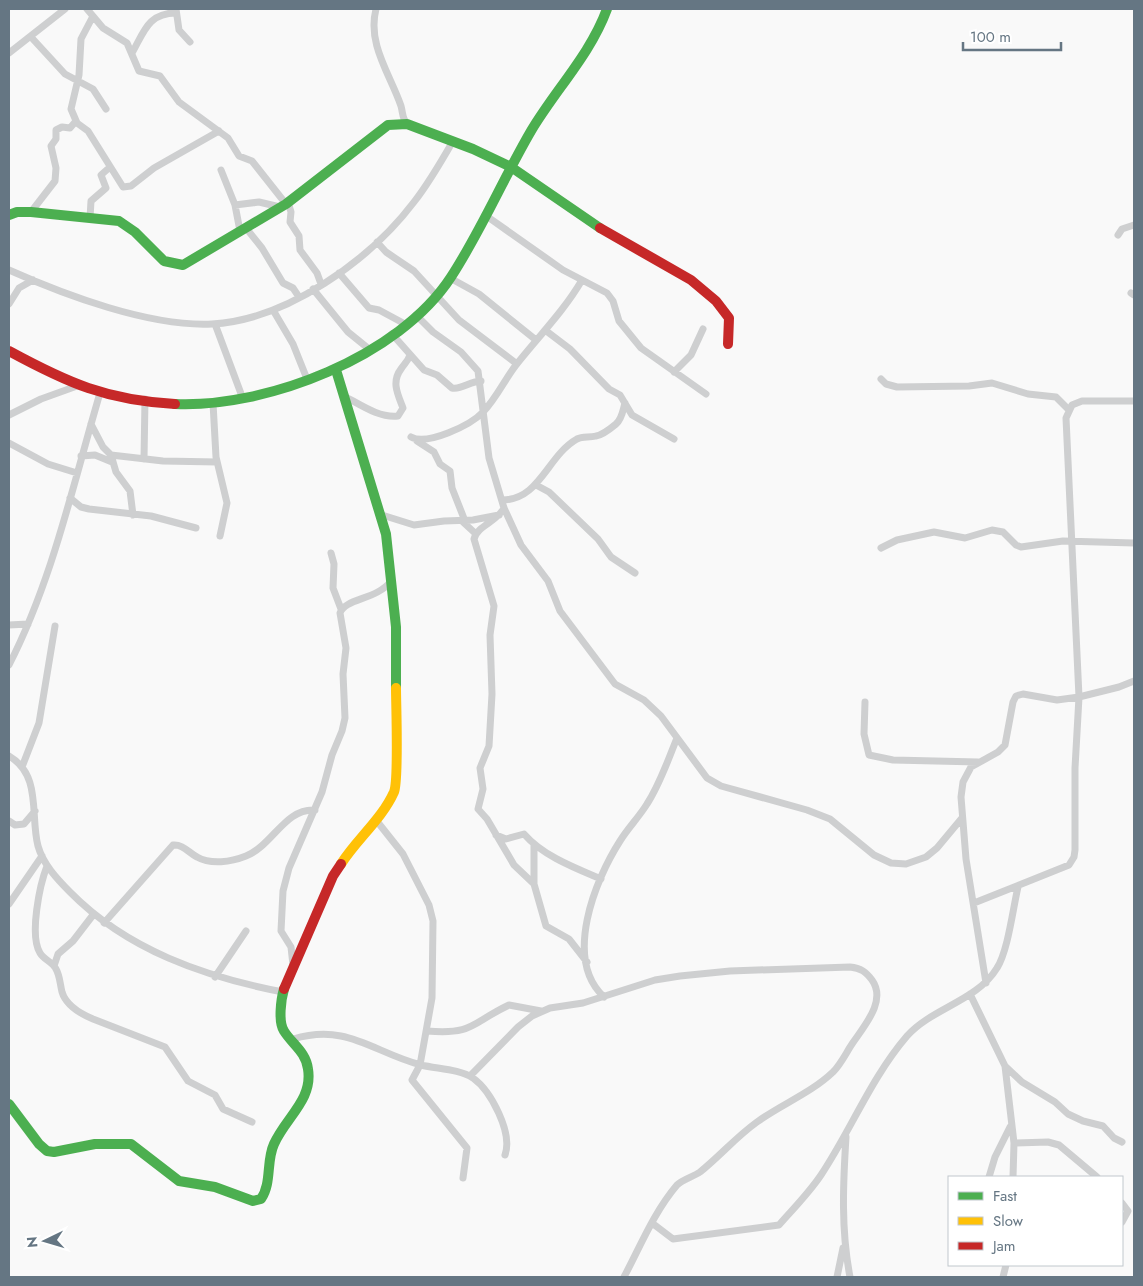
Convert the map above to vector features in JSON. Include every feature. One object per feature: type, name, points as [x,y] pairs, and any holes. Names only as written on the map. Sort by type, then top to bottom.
[{"type":"street","points":[[9,53],[65,9]]},
{"type":"street","points":[[87,9],[92,18],[103,28],[127,43],[139,71],[160,76],[180,102],[219,130],[233,143],[239,156],[250,159],[261,170],[291,212],[290,222],[299,236],[300,250],[317,274],[321,284]]},
{"type":"street","points":[[376,9],[373,27],[375,41],[389,81],[401,106],[403,118],[407,124]]},
{"type":"street","points":[[9,351],[77,386],[100,393],[145,399],[213,404],[243,399],[336,370],[392,334],[437,297],[450,278],[538,120],[591,44],[603,23],[607,9]]},
{"type":"street","points":[[132,53],[149,22],[161,14],[176,11],[179,30],[190,42]]},
{"type":"street","points":[[92,18],[81,39],[78,81],[71,109],[76,121],[88,131],[121,184],[127,188],[154,168],[219,130]]},
{"type":"street","points":[[31,36],[62,71],[96,93],[106,109]]},
{"type":"street","points":[[31,212],[55,181],[56,168],[51,151],[56,139],[56,130],[62,126],[70,128],[76,121]]},
{"type":"street","points":[[9,215],[17,212],[31,212],[124,223],[159,256],[177,266],[189,263],[284,204],[388,125],[407,124],[453,141],[511,167],[598,227],[639,252],[692,280],[716,301],[729,318],[728,344]]},
{"type":"street","points":[[9,270],[70,294],[148,316],[179,322],[215,324],[247,318],[273,310],[313,289],[339,273],[377,242],[414,201],[453,141]]},
{"type":"street","points":[[90,218],[89,204],[106,188],[101,175],[110,167]]},
{"type":"street","points":[[221,170],[243,229],[262,248],[283,283],[293,288],[299,297]]},
{"type":"street","points":[[235,205],[259,202],[284,204]]},
{"type":"street","points":[[485,215],[557,266],[607,293],[613,302],[619,321],[641,348],[706,394]]},
{"type":"street","points":[[1118,235],[1122,229],[1134,225]]},
{"type":"street","points":[[377,242],[386,252],[414,271],[460,320],[517,364]]},
{"type":"street","points":[[339,273],[369,308],[379,310],[405,324]]},
{"type":"street","points":[[450,278],[471,288],[536,340]]},
{"type":"street","points":[[9,304],[19,288],[33,280]]},
{"type":"street","points":[[476,534],[464,521],[452,488],[450,471],[440,464],[429,448],[414,439],[444,435],[483,412],[517,364],[568,301],[582,280]]},
{"type":"street","points":[[313,289],[351,335],[369,350]]},
{"type":"street","points":[[273,310],[293,344],[307,380]]},
{"type":"street","points":[[416,315],[433,332],[466,356],[478,371],[481,381],[483,412],[492,471],[502,500],[503,511],[521,545],[548,581],[560,611],[615,684],[650,705],[677,738],[700,771],[714,784],[830,819],[874,855],[891,863],[906,864],[926,857],[937,848],[962,818]]},
{"type":"street","points":[[215,324],[243,399]]},
{"type":"street","points":[[674,372],[691,355],[703,329]]},
{"type":"street","points":[[545,330],[580,358],[609,389],[620,395],[632,415],[674,439]]},
{"type":"street","points":[[392,334],[424,370],[443,379],[452,388],[460,388],[470,383],[481,381]]},
{"type":"street","points":[[344,396],[385,416],[398,416],[403,408],[396,394],[396,382],[399,371],[410,355]]},
{"type":"street","points":[[9,1104],[39,1144],[47,1151],[54,1152],[96,1144],[131,1144],[179,1181],[215,1187],[253,1201],[261,1199],[266,1192],[273,1146],[280,1132],[304,1100],[309,1077],[305,1057],[293,1039],[282,1029],[283,992],[293,965],[340,864],[353,844],[376,820],[392,799],[396,784],[397,660],[393,578],[382,516],[336,370]]},
{"type":"street","points":[[881,379],[886,384],[898,386],[969,386],[992,383],[1028,394],[1056,397],[1068,409]]},
{"type":"street","points":[[9,415],[41,399],[77,386]]},
{"type":"street","points":[[9,665],[37,603],[100,393]]},
{"type":"street","points":[[144,459],[145,399]]},
{"type":"street","points":[[974,903],[1060,870],[1069,865],[1074,858],[1075,768],[1079,697],[1066,429],[1068,409],[1076,402],[1082,400],[1134,401]]},
{"type":"street","points":[[502,500],[518,498],[536,485],[557,455],[576,439],[598,436],[616,424],[620,419],[625,403]]},
{"type":"street","points":[[213,404],[217,462],[227,503],[220,536]]},
{"type":"street","points":[[91,424],[102,448],[111,459],[130,491],[133,515]]},
{"type":"street","points":[[9,443],[48,464],[77,473]]},
{"type":"street","points":[[81,456],[93,455],[111,459],[217,462]]},
{"type":"street","points":[[536,485],[549,492],[598,539],[611,558],[635,573]]},
{"type":"street","points":[[70,498],[81,507],[89,509],[152,516],[196,528]]},
{"type":"street","points":[[382,516],[414,525],[444,521],[464,521],[503,511]]},
{"type":"street","points":[[503,511],[476,534],[474,544],[494,606],[490,635],[492,694],[489,746],[480,768],[483,789],[478,809],[487,819],[514,866],[534,884]]},
{"type":"street","points":[[880,548],[897,540],[934,532],[965,538],[987,531],[998,530],[1016,545],[1021,546],[1071,542],[1134,543]]},
{"type":"street","points":[[293,965],[290,947],[281,931],[283,891],[289,868],[315,810],[332,755],[340,740],[345,718],[343,674],[346,641],[340,617],[341,609],[332,582],[334,564],[331,554]]},
{"type":"street","points":[[341,609],[353,602],[379,593],[393,578]]},
{"type":"street","points":[[9,625],[28,624]]},
{"type":"street","points":[[22,767],[41,714],[55,626]]},
{"type":"street","points":[[986,983],[980,954],[962,818],[963,782],[966,774],[978,762],[998,752],[1004,745],[1012,702],[1016,696],[1023,694],[1057,700],[1079,697],[1119,687],[1134,681]]},
{"type":"street","points":[[865,702],[864,734],[869,755],[893,760],[978,762]]},
{"type":"street","points":[[604,997],[590,979],[585,935],[587,916],[601,879],[620,840],[651,797],[677,738]]},
{"type":"street","points":[[9,756],[22,767],[31,787],[36,833],[42,856],[47,866],[93,915],[122,935],[214,977],[283,992]]},
{"type":"street","points":[[104,924],[174,845],[180,845],[196,857],[209,862],[230,860],[258,849],[277,833],[292,815],[301,811],[315,810]]},
{"type":"street","points":[[9,821],[15,825],[24,824],[35,811]]},
{"type":"street","points":[[376,820],[402,854],[432,914],[432,998],[420,1065],[412,1081],[429,1099],[467,1148],[463,1178]]},
{"type":"street","points":[[496,835],[506,839],[522,833],[534,845],[575,868],[601,879]]},
{"type":"street","points":[[534,845],[534,884],[546,926],[552,931],[570,938],[587,962]]},
{"type":"street","points":[[9,904],[42,856]]},
{"type":"street","points":[[47,866],[38,902],[37,942],[40,953],[54,966],[63,994],[76,1009],[93,1019],[165,1048],[188,1081],[215,1095],[223,1109],[252,1122]]},
{"type":"street","points":[[652,1223],[673,1239],[779,1225],[820,1177],[886,1062],[908,1035],[919,1024],[986,983],[999,966],[1018,887]]},
{"type":"street","points":[[54,966],[58,954],[73,941],[93,915]]},
{"type":"street","points":[[214,977],[246,931]]},
{"type":"street","points":[[470,1076],[518,1027],[541,1011],[604,997],[655,980],[730,971],[850,966],[863,970],[876,986],[878,998],[871,1016],[834,1071],[814,1088],[795,1097],[758,1121],[731,1142],[698,1174],[678,1184],[652,1223],[624,1277]]},
{"type":"street","points":[[970,994],[1005,1066],[1014,1143],[1013,1176]]},
{"type":"street","points":[[427,1031],[458,1032],[471,1028],[509,1005],[541,1011]]},
{"type":"street","points":[[293,1039],[321,1035],[351,1037],[420,1065],[470,1076],[478,1082],[502,1121],[508,1147],[505,1155]]},
{"type":"street","points":[[1005,1066],[1022,1082],[1055,1102],[1068,1114],[1083,1121],[1103,1126],[1114,1138],[1122,1142]]},
{"type":"street","points":[[989,1176],[995,1157],[1012,1124]]},
{"type":"street","points":[[846,1134],[842,1180],[844,1242],[850,1277]]},
{"type":"street","points":[[1014,1143],[1048,1142],[1059,1145],[1097,1176]]},
{"type":"street","points":[[837,1277],[844,1242]]},
{"type":"traffic: fast","points":[[175,404],[211,403],[249,397],[289,387],[328,372],[365,353],[399,331],[428,306],[451,277],[462,259],[531,131],[582,57],[600,26],[607,9]]},
{"type":"traffic: fast","points":[[9,215],[17,212],[31,212],[119,221],[135,232],[164,261],[183,265],[286,204],[388,125],[407,124],[473,149],[511,167],[600,228]]},
{"type":"traffic: fast","points":[[336,370],[386,534],[396,627],[396,688]]},
{"type":"traffic: fast","points":[[9,1104],[39,1144],[47,1151],[54,1152],[95,1144],[131,1144],[179,1181],[215,1187],[253,1201],[261,1199],[267,1186],[270,1158],[274,1144],[303,1099],[308,1080],[305,1058],[282,1027],[281,1010],[284,989]]},
{"type":"traffic: slow","points":[[341,864],[383,811],[394,792],[397,759],[396,688]]},
{"type":"traffic: jam","points":[[600,228],[691,280],[716,301],[729,318],[728,344]]},
{"type":"traffic: jam","points":[[9,351],[69,381],[88,388],[128,399],[175,404]]},
{"type":"traffic: jam","points":[[284,989],[333,876],[341,864]]}]
